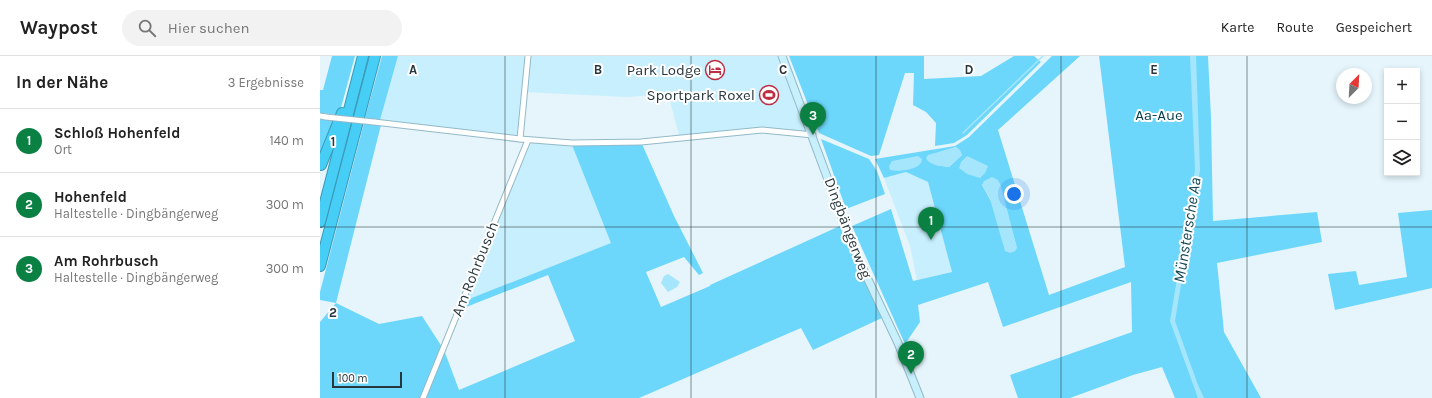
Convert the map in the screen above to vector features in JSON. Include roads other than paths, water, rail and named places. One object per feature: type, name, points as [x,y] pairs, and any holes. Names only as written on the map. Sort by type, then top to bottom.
[{"type":"highway","points":[[320,222],[363,56]]},
{"type":"highway","points":[[320,266],[375,56]]},
{"type":"highway","points":[[321,165],[356,80]]},
{"type":"main road","name":"Dingbängerweg","points":[[782,56],[813,135],[855,252],[898,343],[920,398]]},
{"type":"street","points":[[520,139],[528,56]]},
{"type":"street","points":[[320,116],[528,140],[572,143],[641,142],[762,130],[813,135]]},
{"type":"street","name":"Am Rohrbusch","points":[[423,398],[528,140]]},
{"type":"water","name":"Münstersche Aa","points":[[1190,56],[1196,56],[1200,170],[1175,321],[1204,398],[1198,398],[1170,321],[1195,170]]},
{"type":"water","points":[[956,147],[960,150],[962,155],[949,167],[930,163],[926,158],[928,155]]},
{"type":"water","points":[[918,156],[922,159],[921,163],[914,168],[899,171],[890,170],[889,166],[892,161]]},
{"type":"water","points":[[967,156],[988,166],[985,173],[980,178],[967,174],[959,168],[961,162]]},
{"type":"water","points":[[992,177],[998,180],[1001,186],[1017,248],[1015,251],[1010,253],[1005,251],[990,199],[982,185],[984,181]]},
{"type":"water","points":[[668,274],[680,282],[677,287],[668,292],[661,283],[664,276]]},
{"type":"waterway","points":[[963,133],[1043,56]]},
{"type":"place","name":"Park Lodge","points":[[715,70]]},
{"type":"place","name":"Sportpark Roxel","points":[[769,95]]},
{"type":"place","name":"Am Rohrbusch","points":[[813,135]]},
{"type":"place","name":"Schloß Hohenfeld","points":[[931,240]]},
{"type":"place","name":"Hohenfeld","points":[[911,374]]},
{"type":"park label","name":"Aa-Aue","points":[[1159,115]]}]
